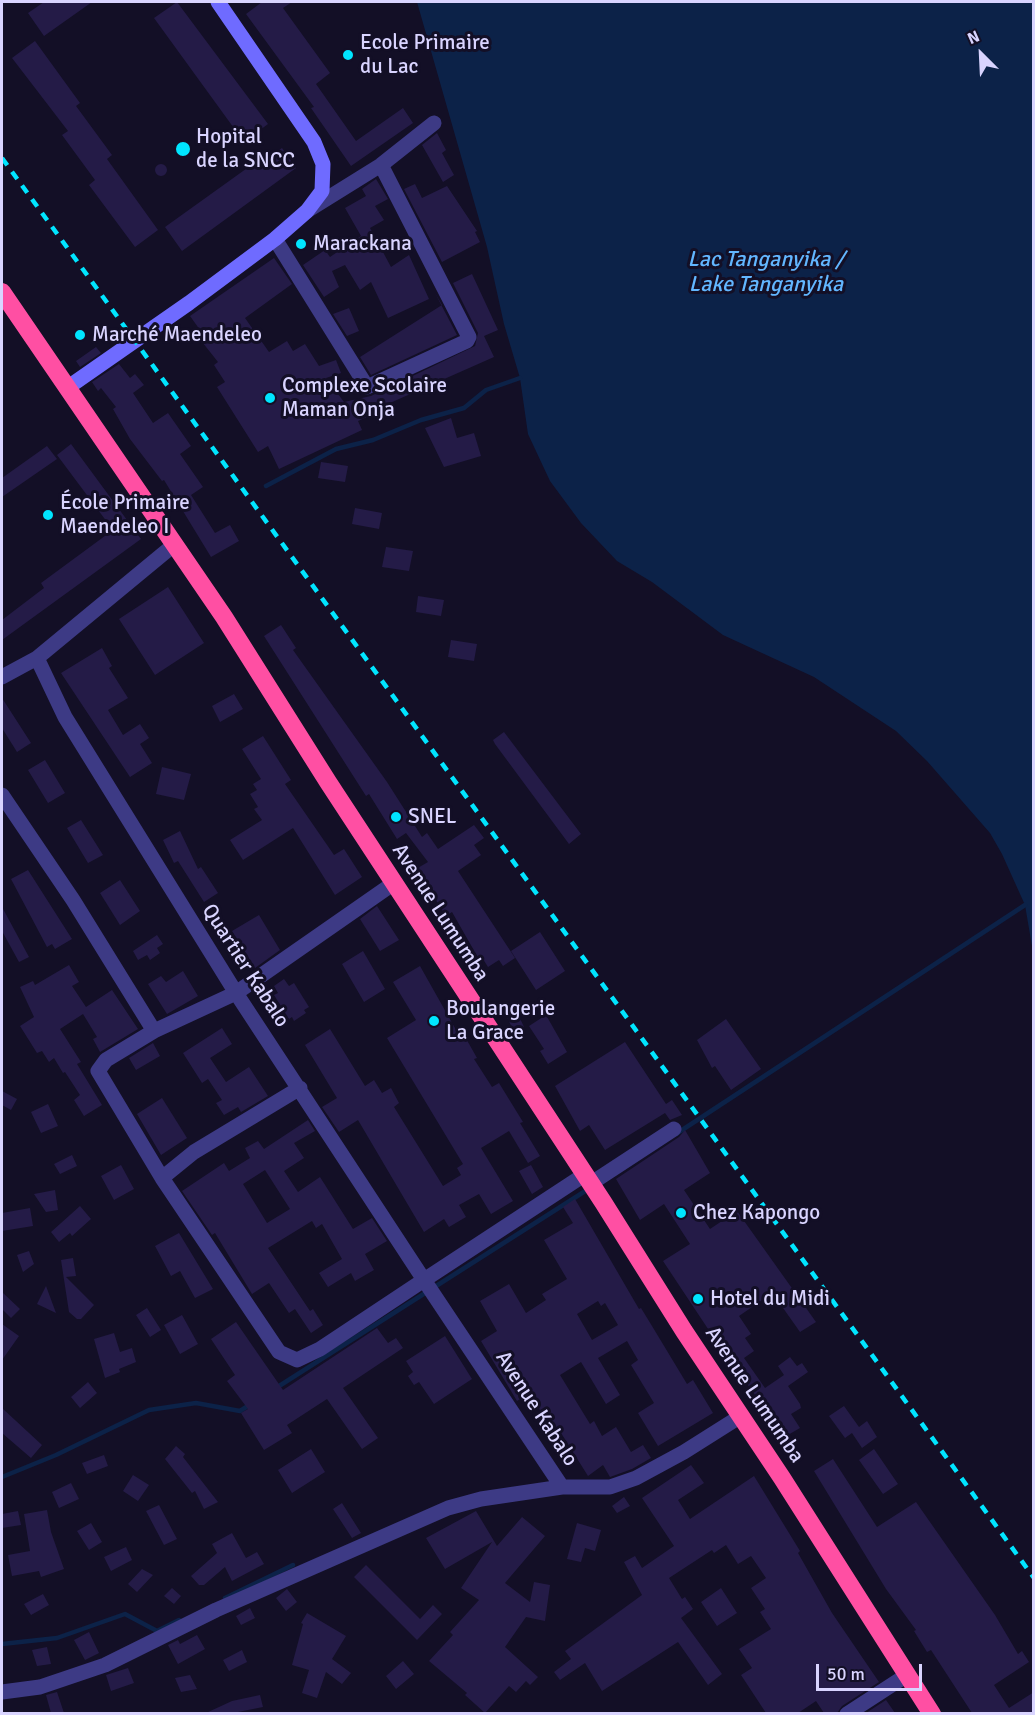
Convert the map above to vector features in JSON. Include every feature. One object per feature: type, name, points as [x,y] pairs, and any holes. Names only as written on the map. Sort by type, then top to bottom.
[{"type":"highway","name":"Avenue Lumumba","points":[[2,292],[176,544],[932,1713]]},
{"type":"street","points":[[218,2],[314,142],[323,164],[321,191],[308,211]]},
{"type":"street","points":[[67,388],[189,303],[275,239],[308,211],[381,165],[434,123]]},
{"type":"street","points":[[275,239],[367,387],[467,341],[469,337],[460,318],[381,165]]},
{"type":"street","points":[[2,677],[37,657],[176,544]]},
{"type":"street","name":"Quartier Kabalo","points":[[37,657],[65,717],[236,993],[424,1280]]},
{"type":"street","points":[[2,795],[72,900],[154,1031]]},
{"type":"street","points":[[394,883],[236,993],[154,1031],[106,1060],[98,1071],[162,1178],[279,1352],[297,1360],[320,1350],[424,1280],[587,1180],[674,1130]]},
{"type":"street","points":[[162,1178],[194,1152],[300,1088]]},
{"type":"street","name":"Avenue Kabalo","points":[[424,1280],[562,1487],[610,1487],[636,1478],[684,1452],[741,1416]]},
{"type":"street","points":[[2,1692],[49,1685],[105,1665],[216,1610],[448,1508],[481,1499],[562,1487]]},
{"type":"street","points":[[847,1713],[907,1675]]},
{"type":"water","name":"Lac Tanganyika / Lake Tanganyika","points":[[417,2],[1033,2],[1033,952],[1025,905],[1002,854],[990,833],[927,761],[896,731],[814,677],[723,635],[652,582],[617,561],[581,523],[550,481],[528,434],[520,378],[504,324],[487,247]]},
{"type":"building","points":[[44,2],[92,2],[44,36],[28,13]]},
{"type":"building","points":[[177,2],[268,124],[244,142],[154,18]]},
{"type":"building","points":[[262,2],[292,2],[283,8],[330,73],[316,84],[356,141],[403,108],[413,123],[351,166],[311,108],[314,107],[246,14]]},
{"type":"building","points":[[35,41],[80,103],[76,106],[112,155],[107,159],[158,230],[135,247],[89,185],[95,180],[62,135],[68,131],[12,58]]},
{"type":"building","points":[[437,133],[446,150],[442,153],[454,175],[443,182],[422,145]]},
{"type":"building","points":[[282,148],[296,168],[182,251],[165,227],[257,161],[260,163]]},
{"type":"building","points":[[163,164],[167,170],[163,176],[159,176],[155,168]]},
{"type":"building","points":[[376,179],[388,199],[375,206],[384,220],[370,228],[391,267],[409,255],[429,299],[388,318],[371,282],[360,290],[345,265],[332,271],[339,287],[324,297],[303,265],[325,250],[330,257],[361,236],[345,208],[366,196],[362,189]]},
{"type":"building","points":[[415,184],[422,198],[447,186],[477,231],[475,232],[480,242],[442,262],[404,189]]},
{"type":"building","points":[[274,258],[292,284],[245,318],[269,352],[287,341],[293,351],[305,344],[319,366],[336,360],[341,373],[326,378],[344,402],[371,396],[475,346],[478,333],[453,283],[472,274],[498,330],[484,336],[494,357],[390,403],[392,406],[358,421],[362,430],[279,469],[268,446],[258,452],[217,387],[225,382],[214,365],[218,362],[195,333],[200,330],[190,316]]},
{"type":"building","points":[[441,305],[457,335],[371,375],[360,357]]},
{"type":"building","points":[[349,308],[359,331],[347,336],[333,314]]},
{"type":"building","points":[[96,347],[101,353],[80,367],[76,361]]},
{"type":"building","points":[[119,364],[130,378],[135,374],[144,385],[133,393],[153,423],[168,413],[191,446],[180,454],[203,487],[191,495],[215,533],[230,525],[239,541],[211,557],[164,480],[162,481],[130,439],[113,409],[116,407],[101,388],[98,391],[92,382]]},
{"type":"building","points":[[451,418],[457,438],[474,433],[481,456],[444,467],[425,428]]},
{"type":"building","points":[[71,444],[141,539],[2,640],[2,620],[44,588],[41,583],[113,530],[57,455]]},
{"type":"building","points":[[47,446],[57,459],[2,497],[2,478]]},
{"type":"building","points":[[321,462],[348,466],[345,482],[318,478]]},
{"type":"building","points":[[355,508],[382,513],[379,529],[352,524]]},
{"type":"building","points":[[386,547],[413,551],[409,571],[382,567]]},
{"type":"building","points":[[168,587],[204,643],[155,675],[119,619]]},
{"type":"building","points":[[418,596],[444,600],[441,616],[416,612]]},
{"type":"building","points":[[281,625],[296,648],[293,650],[387,782],[422,837],[427,833],[438,849],[474,825],[484,838],[474,845],[481,855],[458,871],[515,958],[503,966],[499,960],[488,967],[483,959],[480,961],[452,912],[446,916],[416,869],[428,862],[406,833],[397,839],[369,794],[366,796],[264,636]]},
{"type":"building","points":[[451,640],[477,644],[474,661],[448,657]]},
{"type":"building","points":[[102,648],[112,666],[109,668],[128,698],[108,710],[123,735],[140,724],[149,738],[140,744],[152,763],[130,777],[61,673]]},
{"type":"building","points":[[234,694],[243,709],[220,722],[212,706]]},
{"type":"building","points":[[2,698],[31,743],[17,752],[2,728]]},
{"type":"building","points":[[504,732],[581,834],[569,844],[495,744],[493,740]]},
{"type":"building","points":[[263,736],[291,780],[285,784],[334,855],[344,849],[362,877],[335,895],[293,828],[243,860],[230,840],[262,820],[254,809],[258,807],[250,794],[257,790],[253,784],[261,779],[242,749]]},
{"type":"building","points":[[45,760],[65,793],[48,803],[28,770]]},
{"type":"building","points":[[162,767],[191,774],[184,800],[156,794]]},
{"type":"building","points":[[81,820],[103,855],[88,863],[67,828]]},
{"type":"building","points":[[180,831],[198,869],[201,867],[218,893],[204,902],[178,861],[174,863],[163,840]]},
{"type":"building","points":[[28,870],[72,939],[55,949],[52,944],[47,947],[11,879]]},
{"type":"building","points":[[120,880],[140,911],[120,925],[100,893]]},
{"type":"building","points":[[377,906],[399,940],[380,951],[360,919]]},
{"type":"building","points":[[2,907],[29,957],[19,962],[2,931]]},
{"type":"building","points":[[259,915],[280,950],[255,968],[232,931]]},
{"type":"building","points":[[540,932],[565,971],[536,990],[511,951]]},
{"type":"building","points":[[157,935],[163,944],[157,948],[160,953],[150,960],[147,955],[138,960],[133,951]]},
{"type":"building","points":[[363,951],[385,989],[364,1002],[342,964]]},
{"type":"building","points":[[69,965],[79,982],[72,986],[86,1007],[112,990],[138,1029],[100,1052],[93,1039],[97,1037],[83,1014],[60,1029],[81,1062],[77,1064],[102,1105],[84,1116],[74,1100],[80,1095],[65,1072],[63,1073],[54,1058],[49,1062],[42,1051],[37,1053],[20,1026],[34,1017],[20,987],[33,981],[35,985]]},
{"type":"building","points":[[420,966],[460,1037],[464,1035],[477,1058],[474,1059],[492,1087],[499,1083],[523,1122],[520,1123],[540,1156],[528,1163],[509,1131],[481,1148],[513,1201],[491,1214],[479,1194],[459,1205],[466,1217],[449,1227],[444,1219],[424,1232],[358,1120],[339,1132],[322,1107],[337,1098],[305,1045],[330,1029],[365,1086],[374,1080],[382,1093],[391,1088],[399,1103],[394,1107],[443,1186],[461,1175],[457,1168],[463,1164],[387,1038],[416,1020],[393,982]]},
{"type":"building","points":[[183,971],[198,996],[167,1014],[148,984],[161,976],[166,982]]},
{"type":"building","points":[[284,979],[289,986],[294,983],[309,1007],[304,1010],[306,1013],[294,1021],[292,1017],[289,1019],[274,995],[278,993],[274,986]]},
{"type":"building","points":[[517,1012],[524,1027],[514,1032],[507,1017]]},
{"type":"building","points":[[546,1015],[567,1052],[548,1064],[540,1051],[544,1049],[529,1026]]},
{"type":"building","points":[[726,1019],[761,1069],[731,1090],[715,1066],[712,1068],[697,1040]]},
{"type":"building","points":[[222,1028],[232,1044],[210,1058],[226,1082],[249,1067],[268,1096],[241,1112],[238,1107],[224,1115],[216,1103],[222,1100],[208,1079],[202,1083],[183,1053]]},
{"type":"building","points":[[625,1042],[666,1104],[672,1100],[682,1115],[670,1120],[665,1113],[605,1150],[589,1125],[580,1131],[555,1086]]},
{"type":"building","points":[[153,1043],[160,1056],[136,1070],[129,1058]]},
{"type":"building","points":[[2,1091],[17,1099],[11,1110],[2,1105]]},
{"type":"building","points":[[162,1098],[187,1138],[161,1155],[137,1114]]},
{"type":"building","points":[[48,1104],[58,1126],[41,1133],[31,1112]]},
{"type":"building","points":[[308,1120],[315,1131],[294,1143],[304,1158],[284,1171],[298,1192],[320,1177],[353,1229],[372,1218],[387,1241],[365,1254],[374,1270],[355,1281],[351,1273],[328,1287],[319,1273],[342,1259],[322,1224],[316,1228],[312,1221],[268,1248],[310,1311],[313,1309],[323,1325],[311,1333],[295,1309],[289,1313],[269,1283],[252,1294],[215,1233],[212,1235],[182,1191],[224,1163],[229,1171],[250,1158],[245,1148],[258,1141],[264,1149]],"holes":[[[265,1170],[290,1209],[267,1223],[243,1184]]]},
{"type":"building","points":[[685,1130],[710,1173],[684,1190],[710,1229],[737,1211],[816,1322],[800,1332],[776,1298],[771,1302],[768,1296],[739,1316],[751,1334],[745,1338],[754,1351],[744,1358],[765,1388],[784,1375],[778,1366],[790,1357],[797,1366],[802,1363],[808,1372],[788,1386],[800,1404],[801,1408],[791,1414],[800,1428],[781,1439],[749,1398],[755,1395],[663,1261],[690,1244],[664,1204],[640,1220],[616,1179],[679,1137]]},
{"type":"building","points":[[72,1155],[77,1166],[60,1174],[54,1164]]},
{"type":"building","points":[[121,1165],[134,1189],[114,1200],[101,1176]]},
{"type":"building","points":[[531,1165],[543,1187],[532,1194],[519,1171]]},
{"type":"building","points":[[55,1190],[58,1210],[46,1212],[34,1194]]},
{"type":"building","points":[[575,1199],[639,1309],[641,1308],[687,1384],[693,1380],[713,1413],[658,1446],[638,1413],[654,1403],[631,1365],[638,1360],[627,1341],[598,1358],[620,1395],[606,1404],[581,1362],[560,1375],[590,1424],[594,1421],[602,1436],[616,1427],[631,1452],[643,1445],[651,1458],[632,1469],[610,1477],[603,1465],[588,1476],[561,1433],[555,1436],[530,1393],[517,1401],[481,1341],[497,1331],[480,1301],[509,1284],[526,1313],[546,1300],[542,1294],[567,1279],[544,1240],[573,1223],[563,1207]],"holes":[[[598,1301],[601,1306],[605,1303],[618,1325],[592,1340],[577,1314]]]},
{"type":"building","points":[[80,1206],[91,1219],[72,1236],[70,1233],[59,1242],[51,1232]]},
{"type":"building","points":[[30,1208],[33,1226],[2,1231],[2,1213]]},
{"type":"building","points":[[179,1233],[213,1289],[195,1298],[180,1271],[171,1276],[155,1246]]},
{"type":"building","points":[[29,1251],[34,1264],[23,1272],[17,1255]]},
{"type":"building","points":[[73,1258],[76,1276],[66,1277],[94,1305],[81,1319],[77,1319],[69,1312],[61,1260]]},
{"type":"building","points":[[46,1286],[56,1313],[37,1304]]},
{"type":"building","points":[[2,1292],[20,1309],[11,1318],[2,1309]]},
{"type":"building","points":[[147,1308],[161,1330],[150,1337],[136,1315]]},
{"type":"building","points":[[182,1315],[198,1344],[180,1354],[164,1325]]},
{"type":"building","points":[[236,1322],[283,1390],[377,1328],[388,1343],[396,1338],[403,1348],[343,1388],[378,1438],[362,1449],[327,1399],[287,1425],[292,1433],[264,1450],[241,1413],[248,1409],[227,1381],[235,1375],[211,1339]]},
{"type":"building","points":[[2,1324],[19,1336],[2,1360]]},
{"type":"building","points":[[114,1333],[120,1352],[132,1348],[136,1362],[105,1378],[94,1339]]},
{"type":"building","points":[[445,1336],[472,1379],[434,1404],[419,1382],[414,1385],[408,1376],[413,1372],[406,1361]]},
{"type":"building","points":[[88,1382],[97,1393],[80,1408],[71,1397]]},
{"type":"building","points":[[844,1406],[859,1427],[867,1421],[877,1437],[862,1448],[852,1433],[845,1438],[829,1416]]},
{"type":"building","points":[[2,1408],[42,1445],[31,1458],[2,1433]]},
{"type":"building","points":[[176,1446],[185,1454],[183,1457],[218,1502],[204,1509],[195,1491],[192,1493],[165,1459]]},
{"type":"building","points":[[311,1449],[325,1472],[292,1493],[278,1470]]},
{"type":"building","points":[[874,1449],[898,1484],[883,1494],[859,1460]]},
{"type":"building","points":[[104,1455],[108,1466],[87,1474],[82,1463]]},
{"type":"building","points":[[833,1459],[877,1527],[916,1502],[995,1615],[1018,1654],[1022,1651],[1029,1662],[994,1685],[1009,1708],[1034,1692],[1034,1713],[972,1713],[931,1650],[927,1652],[914,1631],[916,1630],[886,1589],[814,1471]]},
{"type":"building","points":[[691,1465],[704,1483],[678,1500],[690,1519],[754,1476],[800,1551],[798,1553],[832,1613],[879,1682],[842,1706],[837,1713],[824,1713],[816,1701],[798,1713],[766,1713],[741,1675],[752,1668],[739,1649],[771,1629],[760,1612],[765,1609],[751,1588],[766,1578],[751,1556],[738,1564],[726,1545],[714,1553],[712,1550],[669,1578],[682,1599],[685,1597],[693,1609],[681,1618],[722,1674],[708,1685],[678,1642],[602,1691],[585,1663],[560,1680],[554,1672],[571,1659],[565,1651],[642,1595],[624,1562],[635,1556],[642,1568],[674,1546],[642,1498]]},
{"type":"building","points":[[133,1475],[149,1485],[138,1501],[123,1491]]},
{"type":"building","points":[[71,1483],[79,1499],[59,1508],[52,1492]]},
{"type":"building","points":[[624,1497],[630,1506],[617,1513],[612,1506]]},
{"type":"building","points":[[342,1503],[361,1533],[352,1538],[333,1509]]},
{"type":"building","points":[[159,1505],[177,1539],[164,1545],[146,1511]]},
{"type":"building","points":[[47,1510],[51,1532],[64,1569],[41,1577],[39,1571],[12,1576],[8,1555],[30,1551],[24,1514]]},
{"type":"building","points":[[18,1511],[21,1525],[2,1528],[2,1514]]},
{"type":"building","points":[[476,1511],[497,1546],[522,1517],[545,1536],[505,1583],[530,1602],[534,1582],[550,1585],[545,1621],[526,1617],[505,1647],[538,1677],[530,1685],[526,1681],[516,1692],[509,1686],[485,1713],[465,1695],[467,1693],[429,1661],[453,1635],[450,1632],[479,1600],[461,1588],[492,1542],[445,1569],[426,1538]]},
{"type":"building","points":[[91,1523],[102,1542],[89,1550],[77,1531]]},
{"type":"building","points":[[577,1523],[601,1530],[595,1551],[585,1548],[581,1562],[567,1559]]},
{"type":"building","points":[[232,1533],[246,1558],[257,1552],[264,1564],[232,1581],[225,1567],[204,1585],[199,1585],[191,1576],[217,1553],[212,1544]]},
{"type":"building","points":[[126,1547],[132,1560],[111,1571],[104,1557]]},
{"type":"building","points":[[366,1565],[420,1619],[433,1605],[442,1614],[417,1640],[354,1577]]},
{"type":"building","points":[[142,1569],[153,1575],[137,1592],[128,1584]]},
{"type":"building","points":[[172,1588],[181,1596],[174,1604],[164,1596]]},
{"type":"building","points":[[721,1588],[737,1613],[717,1626],[701,1602]]},
{"type":"building","points":[[287,1589],[297,1602],[286,1611],[276,1598]]},
{"type":"building","points":[[43,1594],[49,1605],[31,1615],[24,1604]]},
{"type":"building","points":[[250,1608],[255,1618],[241,1625],[236,1616]]},
{"type":"building","points":[[307,1613],[346,1636],[332,1659],[351,1673],[342,1684],[326,1672],[317,1698],[302,1693],[309,1670],[292,1665],[303,1624],[301,1623]]},
{"type":"building","points":[[89,1632],[99,1653],[85,1660],[74,1640]]},
{"type":"building","points":[[197,1635],[205,1649],[178,1664],[168,1645],[178,1640],[180,1644]]},
{"type":"building","points":[[47,1647],[51,1664],[37,1666],[32,1650]]},
{"type":"building","points":[[242,1650],[247,1662],[229,1671],[223,1660]]},
{"type":"building","points":[[403,1661],[414,1674],[396,1689],[386,1676]]},
{"type":"building","points":[[128,1668],[134,1683],[111,1691],[106,1675]]},
{"type":"building","points":[[190,1675],[197,1689],[181,1692],[175,1678]]},
{"type":"building","points":[[57,1692],[64,1713],[51,1713],[46,1695]]},
{"type":"building","points":[[260,1695],[263,1707],[233,1713],[206,1713],[232,1701]]},
{"type":"building","points":[[886,1700],[895,1713],[866,1713]]},
{"type":"waterway","points":[[266,486],[336,449],[373,440],[421,420],[464,408],[486,390],[520,378]]},
{"type":"waterway","points":[[676,1134],[1025,905]]},
{"type":"waterway","points":[[276,1388],[590,1188]]},
{"type":"waterway","points":[[2,1477],[56,1455],[149,1410],[196,1403],[240,1411],[251,1404]]},
{"type":"waterway","points":[[225,1598],[293,1565]]},
{"type":"waterway","points":[[2,1644],[57,1638],[125,1614],[157,1631],[179,1620]]},
{"type":"railway","points":[[2,158],[1034,1578]]},
{"type":"place","name":"Ecole Primaire du Lac","points":[[348,55]]},
{"type":"place","name":"Hopital de la SNCC","points":[[183,149]]},
{"type":"place","name":"Marackana","points":[[301,244]]},
{"type":"place","name":"Marché Maendeleo","points":[[80,335]]},
{"type":"place","name":"Complexe Scolaire Maman Onja","points":[[270,398]]},
{"type":"place","name":"École Primaire Maendeleo I","points":[[48,515]]},
{"type":"place","name":"SNEL","points":[[396,817]]},
{"type":"place","name":"Boulangerie La Grace","points":[[434,1021]]},
{"type":"place","name":"Chez Kapongo","points":[[681,1213]]},
{"type":"place","name":"Hotel du Midi","points":[[698,1299]]}]
